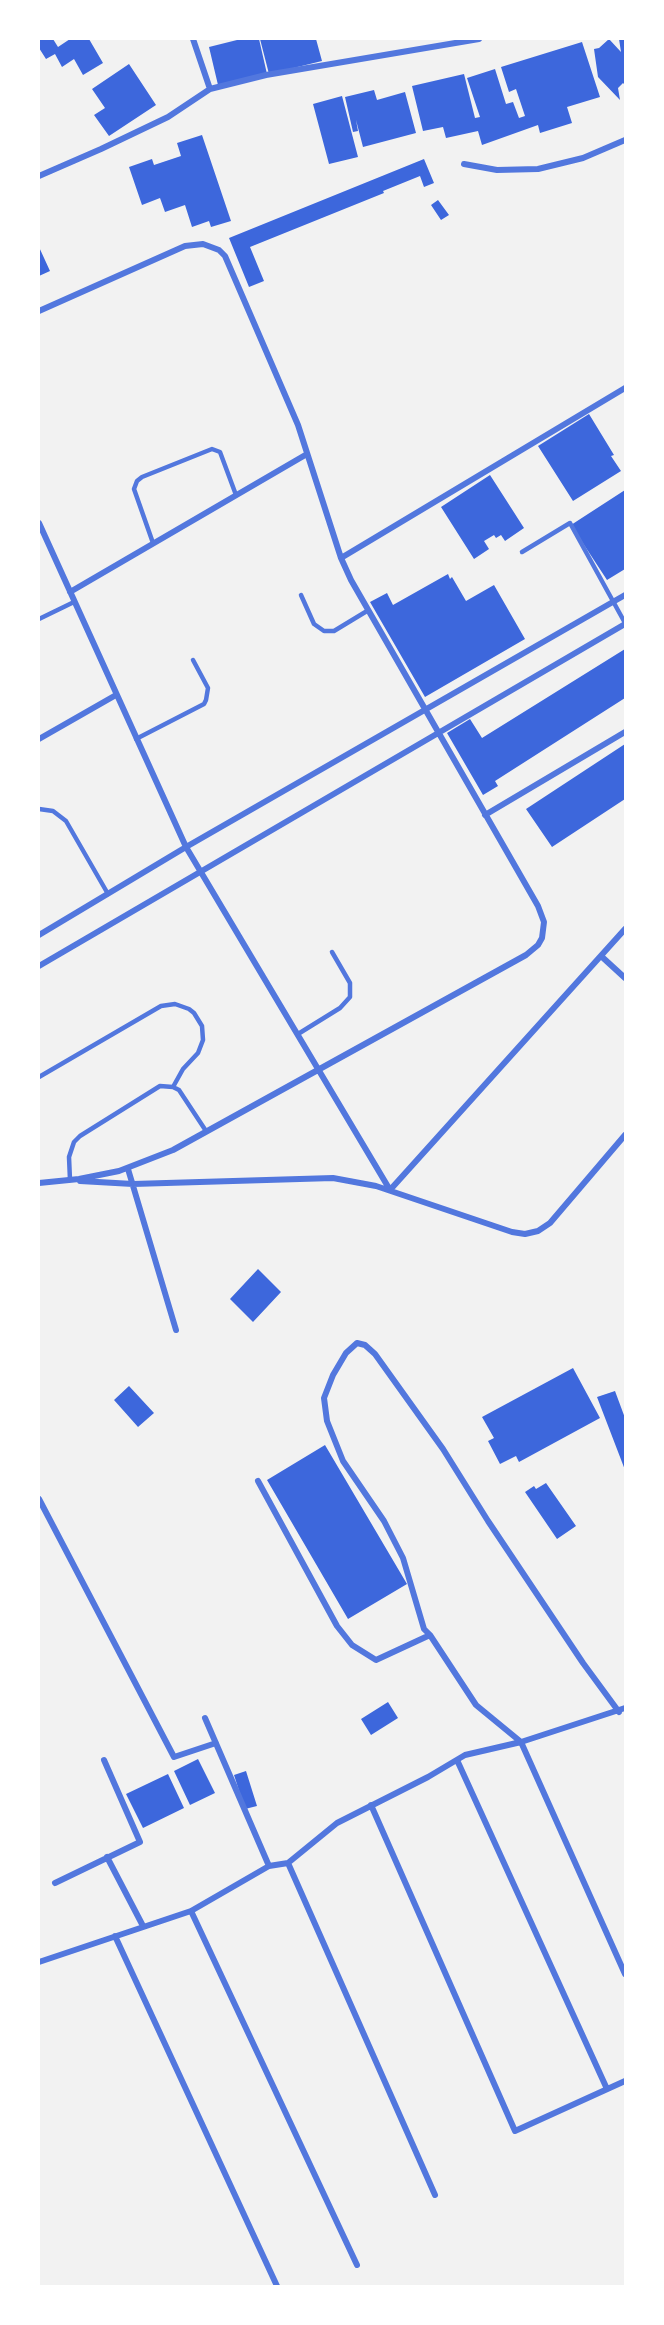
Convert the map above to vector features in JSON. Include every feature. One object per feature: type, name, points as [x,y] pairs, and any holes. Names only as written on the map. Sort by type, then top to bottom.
[{"type":"street","points":[[193,39],[210,89]]},
{"type":"street","points":[[39,176],[168,117],[210,89],[266,75],[479,39]]},
{"type":"street","points":[[464,164],[497,170],[538,169],[583,158],[625,140]]},
{"type":"street","points":[[39,311],[185,246],[203,244],[212,247],[219,250],[229,262],[298,425],[341,558],[367,612],[542,914],[544,931],[538,945],[526,955],[158,1157],[128,1169],[99,1176],[39,1183]]},
{"type":"street","points":[[341,558],[625,388]]},
{"type":"street","points":[[70,592],[307,454]]},
{"type":"street","points":[[39,523],[136,739],[200,874],[390,1190]]},
{"type":"street","points":[[39,935],[186,847],[625,595]]},
{"type":"street","points":[[39,966],[200,874],[625,623]]},
{"type":"street","points":[[39,739],[116,695]]},
{"type":"street","points":[[485,815],[625,732]]},
{"type":"street","points":[[390,1190],[625,928]]},
{"type":"street","points":[[601,956],[625,978]]},
{"type":"street","points":[[70,1180],[133,1184],[318,1177],[347,1180],[390,1190],[512,1232],[525,1234],[538,1231],[550,1223],[625,1135]]},
{"type":"street","points":[[128,1169],[176,1330]]},
{"type":"street","points":[[39,1962],[191,1911],[268,1866],[288,1863],[338,1823],[465,1755],[521,1742],[622,1710],[494,1530],[443,1449],[375,1354],[365,1345],[357,1343],[346,1353],[324,1398],[327,1421],[343,1461],[384,1521],[403,1558],[424,1629],[476,1705],[521,1742],[625,1974]]},
{"type":"street","points":[[258,1481],[337,1626],[352,1645],[376,1660],[430,1635]]},
{"type":"street","points":[[39,1499],[174,1757],[216,1743]]},
{"type":"street","points":[[205,1718],[268,1866]]},
{"type":"street","points":[[55,1883],[140,1842],[104,1760]]},
{"type":"street","points":[[458,1760],[607,2089]]},
{"type":"street","points":[[371,1805],[515,2131],[625,2081]]},
{"type":"street","points":[[107,1857],[143,1926]]},
{"type":"street","points":[[288,1863],[435,2195]]},
{"type":"street","points":[[191,1911],[357,2265]]},
{"type":"street","points":[[115,1936],[277,2286]]},
{"type":"lane","points":[[153,543],[134,489],[137,481],[142,477],[212,449],[220,452],[236,495]]},
{"type":"lane","points":[[522,552],[570,523],[625,623]]},
{"type":"lane","points":[[301,596],[314,624],[324,631],[334,631],[367,612]]},
{"type":"lane","points":[[39,619],[74,602]]},
{"type":"lane","points":[[136,739],[204,704],[207,688],[192,660]]},
{"type":"lane","points":[[39,809],[54,812],[66,821],[108,894]]},
{"type":"lane","points":[[298,1034],[340,1008],[350,997],[350,983],[332,952]]},
{"type":"lane","points":[[39,1077],[162,1006],[175,1004],[194,1013],[202,1026],[203,1040],[198,1053],[183,1069],[173,1087]]},
{"type":"lane","points":[[70,1180],[69,1157],[74,1142],[160,1086],[173,1087],[184,1096],[206,1131]]},
{"type":"building","points":[[39,39],[53,39],[58,47],[70,39],[89,39],[103,63],[83,75],[74,59],[62,67],[55,54],[46,59],[39,48]]},
{"type":"building","points":[[241,39],[259,39],[267,74],[218,85],[209,47]]},
{"type":"building","points":[[260,39],[316,39],[322,61],[269,74]]},
{"type":"building","points":[[609,39],[621,52],[619,39],[625,39],[625,85],[623,83],[618,88],[620,100],[598,77],[594,49],[599,48]]},
{"type":"building","points":[[582,42],[600,97],[567,107],[572,123],[540,133],[538,125],[482,145],[478,131],[446,138],[443,127],[423,131],[412,86],[464,74],[475,118],[480,117],[467,78],[495,69],[506,104],[513,102],[519,118],[525,116],[516,89],[509,92],[501,67]]},
{"type":"building","points":[[129,64],[156,105],[109,136],[94,115],[105,108],[92,89]]},
{"type":"building","points":[[374,90],[377,100],[405,92],[416,133],[363,147],[356,120],[358,131],[353,132],[345,97]]},
{"type":"building","points":[[342,96],[358,157],[329,164],[313,104]]},
{"type":"building","points":[[202,135],[231,221],[211,227],[209,221],[192,227],[185,205],[165,212],[160,198],[142,205],[129,167],[152,159],[154,165],[181,156],[177,143]]},
{"type":"building","points":[[424,159],[434,183],[424,187],[420,176],[383,191],[384,193],[250,247],[264,281],[249,287],[229,238]]},
{"type":"building","points":[[438,200],[449,215],[441,220],[431,205]]},
{"type":"building","points":[[39,247],[50,271],[39,276]]},
{"type":"building","points":[[589,414],[621,471],[573,501],[538,446]]},
{"type":"building","points":[[490,475],[524,528],[505,541],[501,535],[496,538],[494,535],[484,541],[489,549],[474,559],[441,507]]},
{"type":"building","points":[[625,490],[625,569],[607,580],[571,525]]},
{"type":"building","points":[[448,574],[466,601],[494,585],[525,639],[425,697],[370,602],[387,593],[393,605]]},
{"type":"building","points":[[625,649],[625,698],[495,781],[498,786],[483,795],[447,733],[470,719],[482,738]]},
{"type":"building","points":[[625,744],[625,799],[552,847],[526,809]]},
{"type":"building","points":[[258,1269],[281,1292],[253,1322],[230,1299]]},
{"type":"building","points":[[573,1368],[600,1418],[519,1462],[516,1456],[500,1464],[488,1441],[494,1438],[482,1417]]},
{"type":"building","points":[[129,1386],[154,1413],[138,1427],[114,1400]]},
{"type":"building","points":[[615,1391],[625,1418],[625,1470],[597,1397]]},
{"type":"building","points":[[325,1445],[407,1584],[348,1619],[267,1480]]},
{"type":"building","points":[[546,1483],[576,1526],[557,1539],[525,1492],[534,1486],[536,1489]]},
{"type":"building","points":[[388,1702],[398,1718],[371,1735],[361,1719]]},
{"type":"building","points":[[198,1759],[215,1793],[190,1805],[174,1771]]},
{"type":"building","points":[[246,1771],[257,1806],[245,1809],[234,1775]]},
{"type":"building","points":[[168,1774],[184,1808],[143,1828],[126,1794]]}]
